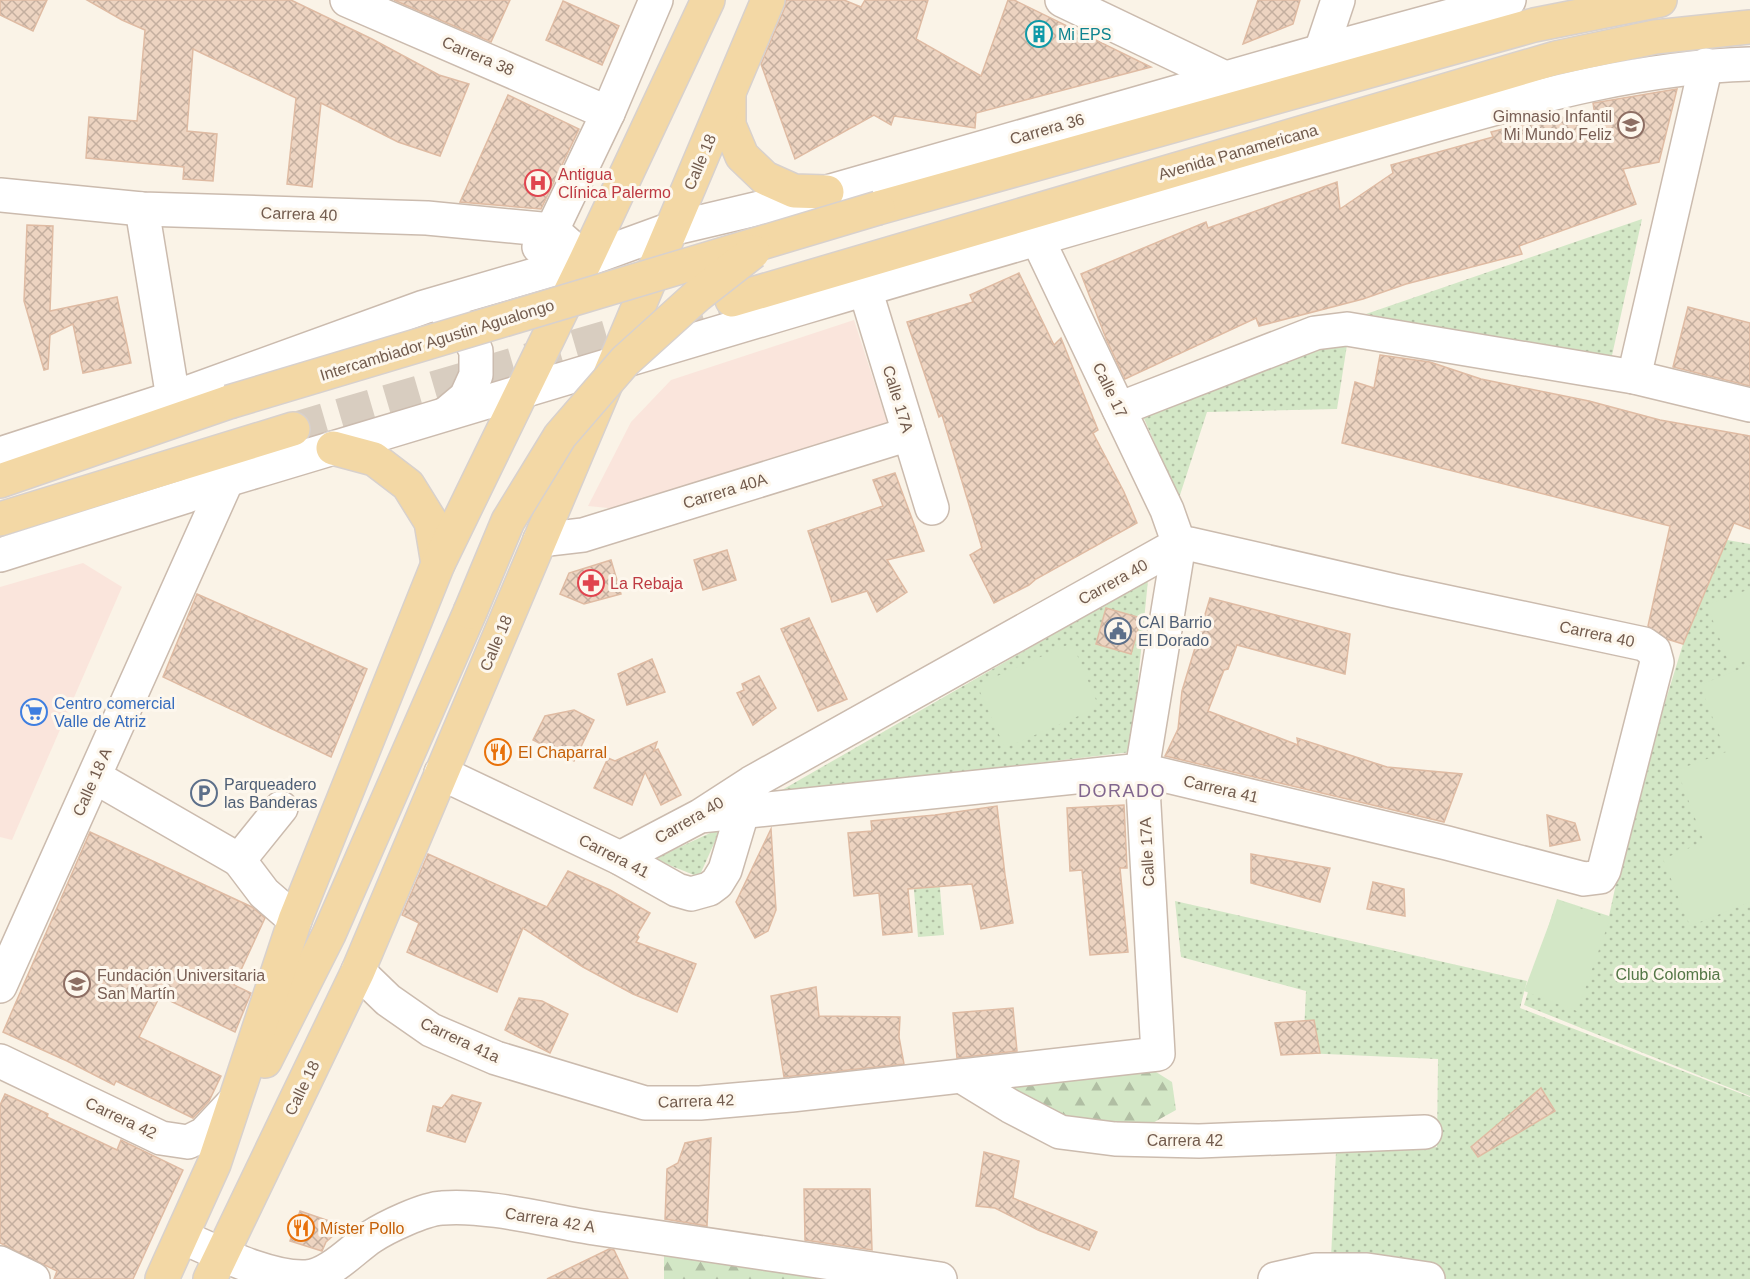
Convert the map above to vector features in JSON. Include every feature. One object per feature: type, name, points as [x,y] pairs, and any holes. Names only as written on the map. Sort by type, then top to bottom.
[{"type":"main road","points":[[214,1164],[295,920],[438,564],[586,260],[708,0]]},
{"type":"main road","name":"Calle 18","points":[[216,1267],[358,970],[768,0]]},
{"type":"main road","name":"Intercambiador Agustin Agualongo","points":[[0,481],[229,402],[878,208],[1534,25],[1660,0]]},
{"type":"main road","name":"Avenida Panamericana","points":[[732,300],[1556,58],[1655,37],[1750,27]]},
{"type":"main road","points":[[729,93],[729,125],[742,156],[765,178],[794,191],[827,192]]},
{"type":"main road","points":[[162,1279],[214,1164],[329,934],[508,521],[560,436],[625,361],[698,295],[766,241]]},
{"type":"main road","points":[[0,519],[293,429]]},
{"type":"main road","points":[[333,448],[374,459],[408,485],[431,522],[438,564]]},
{"type":"street","name":"Carrera 38","points":[[347,0],[609,113]]},
{"type":"street","points":[[514,280],[552,230],[609,113],[656,0]]},
{"type":"street","points":[[1062,0],[1225,78]]},
{"type":"street","points":[[1321,51],[1338,0]]},
{"type":"street","name":"Carrera 36","points":[[0,454],[173,398],[424,307],[586,260],[671,230],[827,192],[1225,78],[1509,0]]},
{"type":"street","points":[[0,555],[187,496],[228,480],[615,362],[1037,238],[1515,102],[1611,81],[1706,65],[1750,64]]},
{"type":"street","points":[[1635,377],[1706,65]]},
{"type":"street","name":"Carrera 40","points":[[0,195],[142,209],[427,218],[552,230]]},
{"type":"street","points":[[142,209],[173,398]]},
{"type":"street","points":[[552,230],[586,260]]},
{"type":"street","name":"Calle 17","points":[[1037,238],[1167,510],[1179,544]]},
{"type":"street","name":"Calle 17A","points":[[865,289],[932,508]]},
{"type":"street","points":[[424,307],[447,313],[465,329],[476,351],[476,375],[466,397],[447,413]]},
{"type":"street","points":[[1119,409],[1315,333],[1347,328],[1635,377],[1750,405]]},
{"type":"street","name":"Carrera 40A","points":[[540,540],[584,535],[909,434]]},
{"type":"street","name":"Calle 18 A","points":[[0,986],[228,480]]},
{"type":"street","name":"Carrera 40","points":[[747,798],[1179,544],[1190,544],[1395,591],[1644,644],[1654,651],[1657,662],[1604,870],[1600,877],[1584,879]]},
{"type":"street","name":"Calle 17A","points":[[1158,1053],[1142,770],[1179,544]]},
{"type":"street","name":"Carrera 41","points":[[700,816],[747,798],[1142,770],[1447,843],[1584,879]]},
{"type":"street","name":"Carrera 41","points":[[441,773],[620,858],[677,890],[692,894],[709,890],[717,883],[725,870],[747,798]]},
{"type":"street","points":[[95,777],[239,860],[264,893],[295,920]]},
{"type":"street","points":[[239,860],[281,808]]},
{"type":"street","name":"Carrera 40","points":[[620,858],[700,816]]},
{"type":"street","name":"Carrera 41a","points":[[358,970],[388,1000],[431,1030],[496,1058],[577,1084]]},
{"type":"street","name":"Carrera 42","points":[[577,1084],[645,1103],[700,1103],[1158,1053]]},
{"type":"street","name":"Carrera 42","points":[[0,1061],[161,1138],[188,1142],[204,1134],[234,1102]]},
{"type":"street","name":"Carrera 42","points":[[961,1076],[1010,1107],[1060,1132],[1115,1139],[1199,1141],[1425,1132]]},
{"type":"street","name":"Carrera 42 A","points":[[182,1237],[216,1267],[308,1277],[339,1263],[379,1233],[404,1220],[440,1208],[485,1210],[940,1279]]},
{"type":"street","points":[[0,1263],[33,1279]]},
{"type":"street","points":[[1275,1279],[1315,1270],[1375,1271],[1428,1279]]},
{"type":"shaded area","points":[[854,320],[888,425],[618,509],[588,506],[631,422],[671,380]]},
{"type":"shaded area","name":"Centro comercial Valle de Atriz","points":[[83,563],[122,587],[12,840],[0,837],[0,587]]},
{"type":"green space","points":[[1642,219],[1611,360],[1366,314]]},
{"type":"green space","points":[[1349,332],[1337,409],[1207,412],[1179,498],[1138,405]]},
{"type":"green space","name":"Club Colombia","points":[[1727,540],[1750,544],[1750,1096],[1524,1005],[1557,899],[1609,916],[1632,810],[1683,644]]},
{"type":"green space","points":[[1148,580],[1131,752],[775,794]]},
{"type":"green space","points":[[1750,589],[1750,659],[1730,666],[1707,605]]},
{"type":"green space","points":[[1072,643],[1099,707],[1005,748],[977,685]]},
{"type":"green space","points":[[1750,665],[1750,902],[1690,926],[1663,859],[1704,842],[1677,770],[1726,752],[1700,685]]},
{"type":"green space","points":[[721,828],[699,877],[654,859]]},
{"type":"green space","points":[[939,877],[944,935],[918,937],[913,879]]},
{"type":"green space","points":[[1558,900],[1610,919],[1577,1011],[1524,991]]},
{"type":"green space","points":[[1175,901],[1527,981],[1520,1008],[1750,1097],[1750,1279],[1330,1279],[1336,1152],[1437,1147],[1438,1059],[1303,1053],[1306,991],[1181,957]]},
{"type":"green space","points":[[1148,1067],[1172,1082],[1176,1110],[1140,1130],[1071,1124],[1003,1092],[1024,1078]]},
{"type":"green space","points":[[664,1252],[866,1279],[664,1279]]},
{"type":"building","points":[[0,0],[47,0],[33,31],[0,15]]},
{"type":"building","points":[[87,0],[291,0],[372,39],[439,75],[469,84],[440,156],[398,142],[321,103],[312,187],[287,184],[296,98],[193,49],[187,131],[217,134],[213,181],[183,179],[184,167],[86,158],[89,117],[137,121],[145,30]]},
{"type":"building","points":[[394,0],[510,0],[491,42]]},
{"type":"building","points":[[786,0],[844,0],[861,7],[865,0],[928,0],[916,39],[981,76],[1008,0],[1014,0],[1151,67],[976,113],[975,128],[894,116],[891,125],[874,115],[795,159],[761,64]]},
{"type":"building","points":[[1258,0],[1300,0],[1293,24],[1243,44]]},
{"type":"building","points":[[563,1],[619,26],[602,65],[546,40]]},
{"type":"building","points":[[1677,89],[1659,162],[1623,169],[1636,204],[1519,246],[1522,254],[1259,326],[1256,318],[1125,379],[1107,341],[1081,274],[1206,222],[1208,228],[1337,182],[1340,209],[1393,173],[1391,165],[1493,137],[1491,132],[1558,115],[1598,134],[1593,103]]},
{"type":"building","points":[[508,95],[579,129],[541,209],[460,202]]},
{"type":"building","points":[[27,225],[53,226],[50,311],[117,297],[131,363],[83,373],[73,324],[50,335],[48,369],[44,370],[24,301]]},
{"type":"building","points":[[1019,273],[1054,345],[1061,338],[1098,430],[1093,433],[1124,492],[1137,523],[994,603],[970,555],[982,548],[942,415],[939,417],[907,322],[973,302],[970,295]]},
{"type":"building","points":[[1688,307],[1750,323],[1750,386],[1673,367]]},
{"type":"building","points":[[1380,355],[1430,362],[1481,379],[1589,401],[1660,420],[1750,436],[1750,529],[1734,523],[1683,644],[1667,639],[1648,626],[1670,526],[1342,443],[1355,382],[1374,388]]},
{"type":"building","points":[[895,473],[924,551],[887,560],[907,592],[877,612],[867,591],[832,602],[808,531],[883,506],[873,480]]},
{"type":"building","points":[[727,550],[736,580],[703,590],[694,560]]},
{"type":"building","name":"La Rebaja","points":[[611,560],[621,594],[584,604],[560,594],[569,573]]},
{"type":"building","points":[[197,594],[367,669],[331,757],[163,677]]},
{"type":"building","points":[[1210,598],[1350,634],[1345,674],[1237,645],[1228,669],[1224,670],[1208,711],[1298,745],[1297,738],[1387,767],[1462,774],[1444,822],[1165,756],[1178,729],[1182,691]]},
{"type":"building","name":"CAI Barrio El Dorado","points":[[1106,608],[1141,618],[1131,654],[1096,644]]},
{"type":"building","points":[[809,618],[847,699],[818,711],[781,629]]},
{"type":"building","points":[[652,659],[665,692],[627,705],[618,674]]},
{"type":"building","points":[[759,676],[776,708],[753,725],[737,693],[744,690],[742,684]]},
{"type":"building","points":[[574,710],[594,720],[574,761],[533,740],[545,716]]},
{"type":"building","points":[[657,742],[654,751],[658,749],[681,795],[661,805],[645,772],[632,805],[594,788],[608,758],[615,761]]},
{"type":"building","points":[[1124,805],[1127,868],[1120,868],[1128,952],[1090,955],[1082,870],[1070,871],[1067,808]]},
{"type":"building","points":[[997,806],[1013,923],[981,929],[972,884],[908,889],[912,932],[883,935],[879,893],[854,896],[848,833],[872,831],[871,821]]},
{"type":"building","points":[[1547,815],[1575,823],[1580,840],[1550,846]]},
{"type":"building","points":[[771,829],[776,910],[768,931],[755,938],[736,902]]},
{"type":"building","points":[[90,832],[252,907],[265,918],[234,985],[251,993],[235,1032],[160,996],[139,1037],[221,1076],[209,1101],[193,1118],[116,1081],[114,1085],[3,1032]]},
{"type":"building","points":[[428,854],[547,907],[568,871],[610,890],[650,913],[637,935],[639,937],[636,942],[696,964],[677,1012],[633,994],[583,967],[523,928],[497,992],[407,952],[419,923],[402,915]]},
{"type":"building","points":[[1251,854],[1330,868],[1320,902],[1251,883]]},
{"type":"building","points":[[1373,882],[1404,889],[1405,916],[1367,909]]},
{"type":"building","points":[[816,987],[819,1016],[900,1017],[899,1037],[904,1064],[784,1077],[771,996]]},
{"type":"building","points":[[519,998],[542,1001],[568,1014],[550,1053],[505,1030]]},
{"type":"building","points":[[1013,1008],[1017,1051],[957,1058],[953,1013]]},
{"type":"building","points":[[1314,1020],[1320,1053],[1281,1055],[1275,1023]]},
{"type":"building","points":[[1541,1088],[1555,1111],[1478,1157],[1471,1147]]},
{"type":"building","points":[[5,1094],[117,1150],[121,1140],[183,1170],[133,1279],[54,1279],[57,1271],[0,1243],[0,1105]]},
{"type":"building","points":[[452,1095],[481,1103],[465,1142],[427,1131],[433,1106],[442,1108]]},
{"type":"building","points":[[711,1138],[707,1226],[665,1219],[667,1169],[678,1163],[685,1143]]},
{"type":"building","points":[[984,1152],[1019,1161],[1013,1198],[1097,1232],[1089,1250],[1038,1230],[995,1208],[976,1206]]},
{"type":"building","points":[[804,1189],[870,1189],[872,1250],[805,1240]]},
{"type":"building","points":[[300,1211],[344,1226],[326,1242],[322,1251],[290,1241]]},
{"type":"building","points":[[609,1249],[614,1250],[628,1279],[547,1279]]},
{"type":"tunnel","points":[[293,429],[732,300]]},
{"type":"place","name":"Mi EPS","points":[[1039,34]]},
{"type":"place","name":"Gimnasio Infantil Mi Mundo Feliz","points":[[1631,125]]},
{"type":"place","name":"Antigua Clínica Palermo","points":[[538,183]]},
{"type":"place","name":"La Rebaja","points":[[591,583]]},
{"type":"place","name":"CAI Barrio El Dorado","points":[[1118,631]]},
{"type":"place","name":"Centro comercial Valle de Atriz","points":[[34,712]]},
{"type":"place","name":"El Chaparral","points":[[498,752]]},
{"type":"place","name":"Parqueadero las Banderas","points":[[204,793]]},
{"type":"place","name":"Fundación Universitaria San Martín","points":[[77,984]]},
{"type":"place","name":"Míster Pollo","points":[[301,1228]]},
{"type":"district","name":"DORADO","points":[[1122,791]]}]
